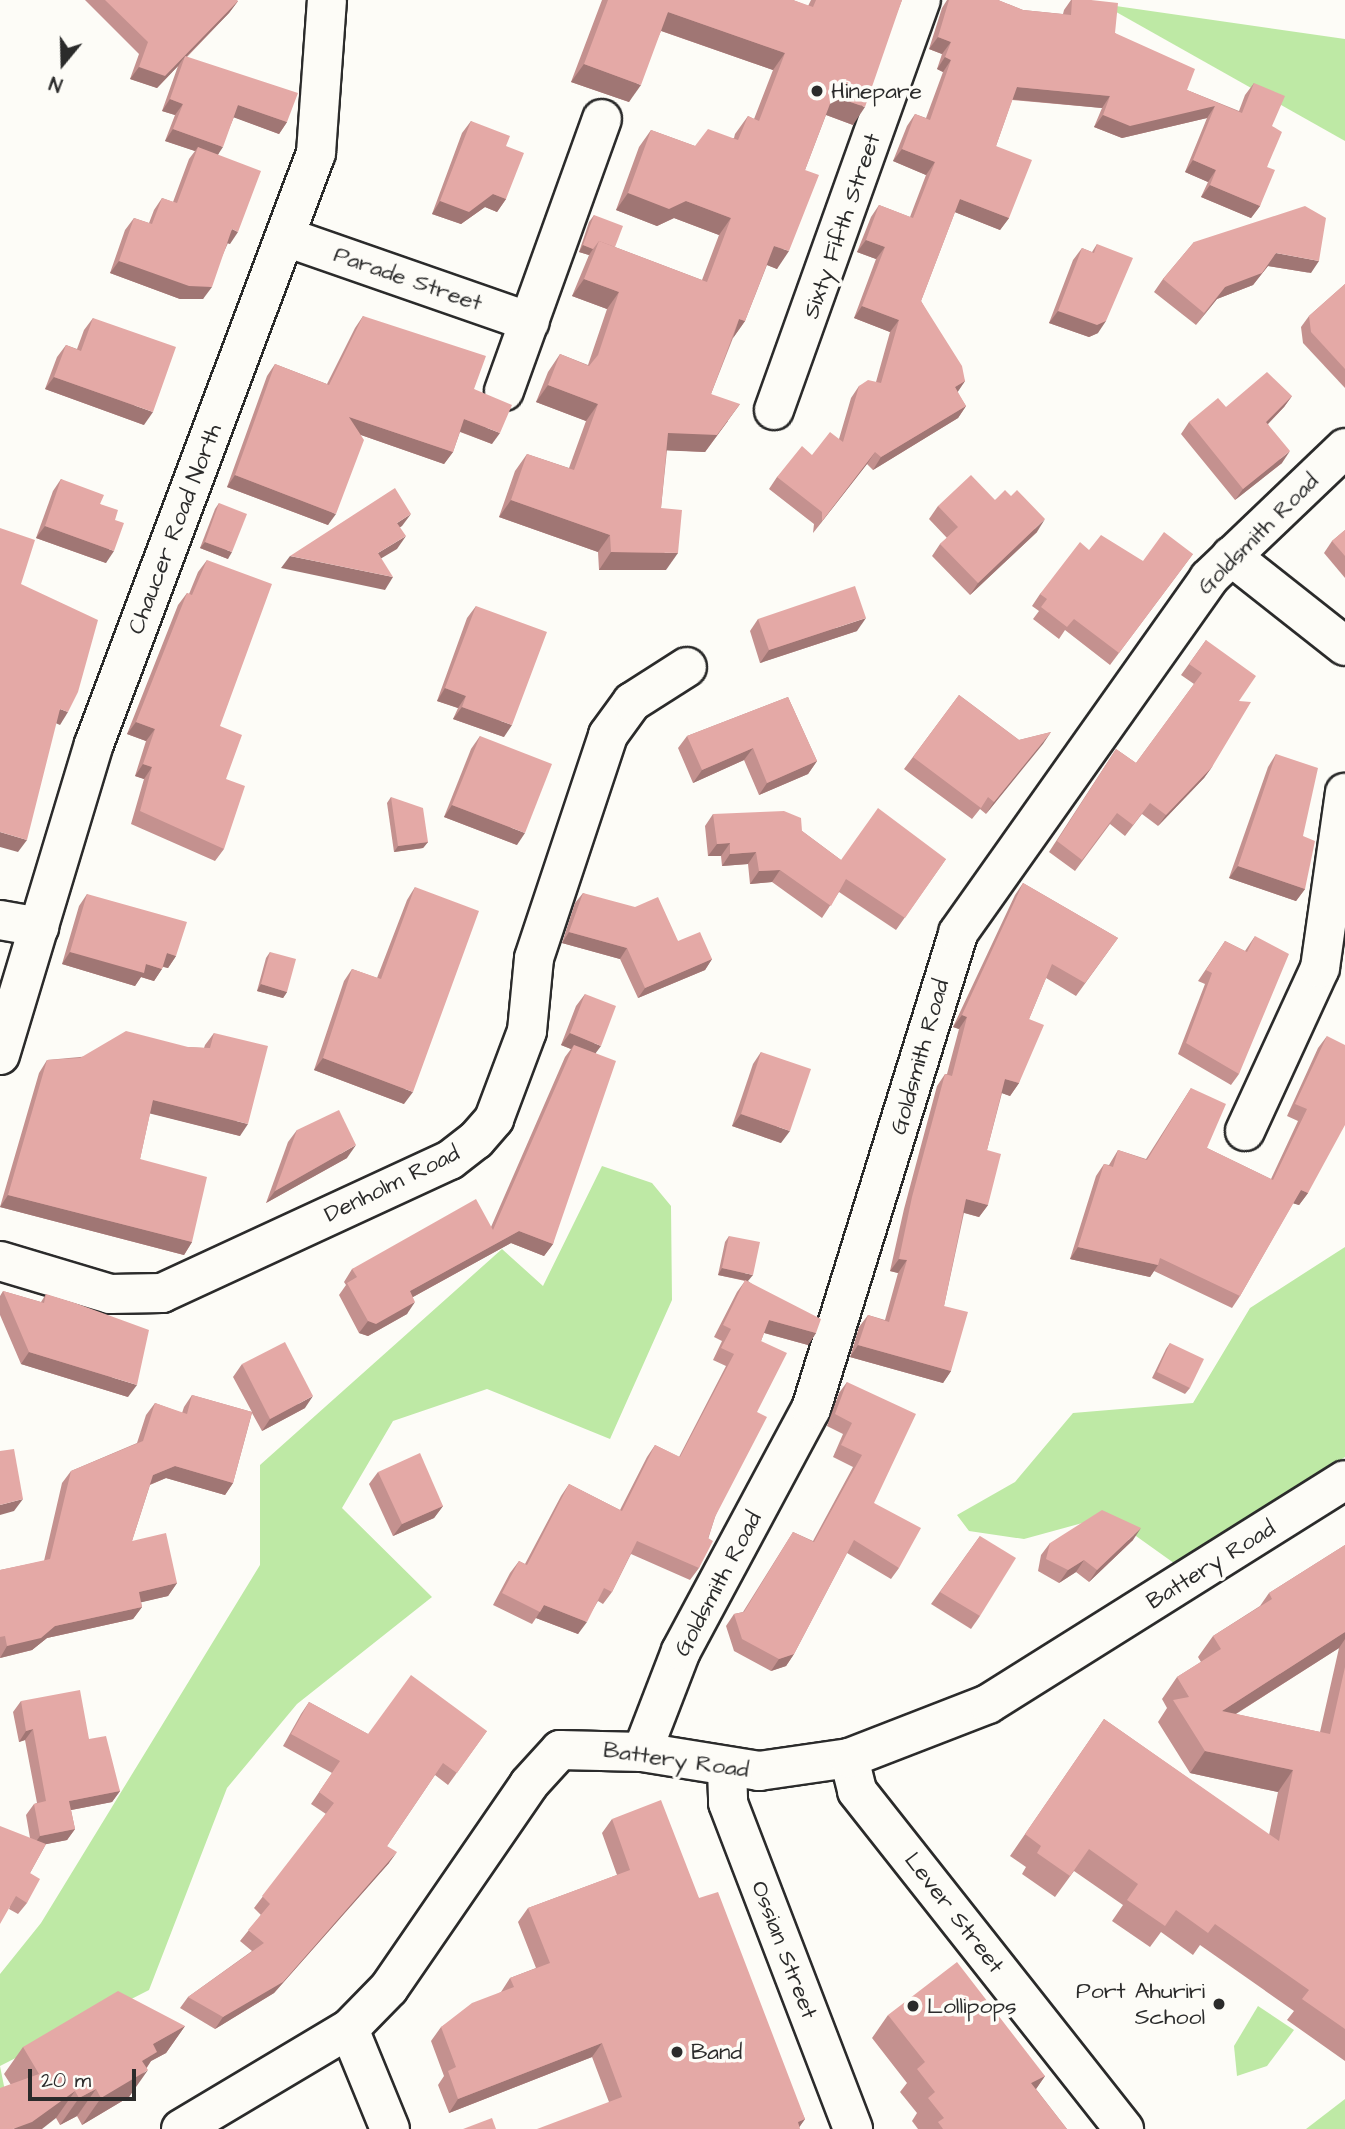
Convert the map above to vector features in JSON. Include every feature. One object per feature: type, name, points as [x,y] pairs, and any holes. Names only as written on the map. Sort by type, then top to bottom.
[{"type":"street","name":"Chaucer Road North","points":[[0,1055],[94,744],[316,153],[327,0]]},
{"type":"street","name":"Sixty Fifth Street","points":[[774,411],[921,0]]},
{"type":"street","points":[[504,391],[602,119]]},
{"type":"street","name":"Parade Street","points":[[286,237],[530,322]]},
{"type":"street","name":"Goldsmith Road","points":[[642,1752],[681,1651],[811,1409],[958,933],[1086,745],[1231,556],[1345,448]]},
{"type":"street","points":[[1231,556],[1345,646]]},
{"type":"street","name":"Denholm Road","points":[[0,1262],[110,1293],[162,1293],[450,1160],[476,1140],[494,1119],[527,1031],[534,958],[608,736],[632,702],[687,667]]},
{"type":"street","points":[[1245,1131],[1312,990],[1338,891],[1345,793]]},
{"type":"street","points":[[0,920],[38,927]]},
{"type":"street","name":"Battery Road","points":[[181,2129],[349,2029],[389,1988],[529,1784],[560,1750],[642,1752],[727,1769],[802,1768],[849,1758],[988,1704],[1345,1480]]},
{"type":"street","name":"Lever Street","points":[[849,1758],[858,1791],[1124,2129]]},
{"type":"street","name":"Ossian Street","points":[[727,1769],[728,1803],[853,2129]]},
{"type":"street","points":[[349,2029],[390,2129]]},
{"type":"green space","points":[[1102,4],[1345,39],[1345,141]]},
{"type":"green space","points":[[602,1166],[652,1183],[671,1206],[672,1300],[610,1439],[487,1389],[393,1421],[342,1508],[432,1597],[297,1704],[227,1788],[149,1990],[0,2066],[0,1974],[41,1923],[260,1565],[260,1465],[502,1249],[543,1286]]},
{"type":"green space","points":[[1345,1247],[1345,1457],[1178,1566],[1108,1516],[1024,1539],[969,1531],[957,1515],[1015,1482],[1073,1413],[1193,1403],[1250,1308]]},
{"type":"green space","points":[[1258,2006],[1294,2030],[1267,2066],[1237,2076],[1234,2046]]},
{"type":"green space","points":[[0,2066],[6,2096],[0,2098]]},
{"type":"green space","points":[[1345,2099],[1345,2129],[1306,2129]]},
{"type":"building","points":[[105,0],[238,1],[165,76],[139,67],[148,42]]},
{"type":"building","points":[[608,0],[793,0],[813,7],[816,0],[902,0],[865,107],[833,96],[805,170],[819,175],[789,251],[774,246],[745,321],[739,319],[711,394],[740,404],[717,435],[668,433],[661,508],[682,510],[678,553],[611,552],[610,535],[511,500],[527,454],[574,470],[598,404],[548,385],[560,354],[589,366],[598,355],[619,292],[584,279],[599,241],[707,282],[731,218],[686,201],[669,209],[628,193],[651,130],[695,146],[708,129],[738,140],[748,116],[759,121],[785,53],[668,12],[641,85],[584,64]]},
{"type":"building","points":[[949,0],[998,0],[1023,10],[1071,15],[1072,0],[1118,3],[1115,33],[1195,69],[1187,90],[1242,113],[1254,83],[1285,96],[1272,126],[1282,132],[1267,167],[1275,170],[1260,206],[1210,185],[1216,170],[1193,160],[1215,106],[1130,126],[1103,115],[1110,96],[1017,87],[996,146],[1032,160],[1009,218],[960,199],[921,301],[962,366],[965,381],[955,387],[966,406],[881,457],[875,452],[822,521],[822,512],[777,477],[802,446],[812,455],[830,432],[843,442],[859,386],[868,380],[881,383],[899,320],[862,306],[885,247],[866,240],[879,205],[913,218],[935,162],[902,149],[915,114],[930,120],[951,60],[945,57],[951,42],[938,37]]},
{"type":"building","points":[[185,56],[298,93],[287,122],[238,105],[223,147],[173,129],[183,104],[170,99]]},
{"type":"building","points":[[471,121],[510,136],[506,146],[524,153],[506,199],[493,194],[469,212],[440,201]]},
{"type":"building","points":[[198,147],[261,171],[238,232],[232,229],[212,287],[189,286],[119,261],[134,218],[152,224],[162,198],[177,203]]},
{"type":"building","points":[[1305,206],[1326,218],[1319,261],[1276,253],[1262,273],[1225,287],[1204,313],[1163,279],[1194,242]]},
{"type":"building","points":[[594,215],[623,226],[615,247],[599,241],[593,249],[583,245]]},
{"type":"building","points":[[1097,244],[1133,258],[1106,321],[1097,325],[1058,311],[1082,248],[1094,253]]},
{"type":"building","points":[[1345,284],[1345,369],[1311,332],[1309,316]]},
{"type":"building","points":[[363,316],[486,356],[474,389],[512,405],[500,433],[464,419],[453,452],[349,417],[364,440],[336,514],[235,475],[275,364],[329,385]]},
{"type":"building","points":[[93,318],[176,347],[153,412],[54,377],[66,345],[81,351]]},
{"type":"building","points":[[1267,372],[1292,396],[1266,422],[1290,451],[1243,489],[1189,422],[1218,398],[1226,407]]},
{"type":"building","points":[[971,475],[995,500],[1005,490],[1011,496],[1017,490],[1045,519],[978,583],[940,544],[958,527],[938,506]]},
{"type":"building","points":[[61,479],[104,495],[100,504],[118,510],[115,520],[124,523],[114,551],[45,526]]},
{"type":"building","points":[[395,488],[411,514],[397,523],[406,536],[378,553],[393,577],[290,556]]},
{"type":"building","points":[[219,503],[247,514],[232,552],[205,542]]},
{"type":"building","points":[[0,528],[35,540],[21,584],[98,620],[78,692],[68,712],[60,709],[27,840],[0,832]]},
{"type":"building","points":[[1345,530],[1345,556],[1332,541]]},
{"type":"building","points":[[1164,532],[1193,554],[1119,653],[1074,619],[1067,627],[1041,607],[1047,599],[1040,594],[1080,542],[1089,550],[1101,535],[1143,561]]},
{"type":"building","points":[[207,560],[272,584],[220,726],[242,735],[226,779],[245,786],[224,849],[140,811],[152,767],[143,764],[155,729],[136,722],[187,593],[192,595]]},
{"type":"building","points":[[855,586],[866,618],[769,650],[758,619]]},
{"type":"building","points":[[476,606],[547,632],[512,725],[462,707],[466,696],[445,688]]},
{"type":"building","points":[[1206,640],[1256,676],[1239,701],[1251,702],[1212,767],[1166,815],[1150,803],[1133,825],[1117,813],[1082,860],[1057,841],[1116,749],[1136,763],[1202,673],[1189,664]]},
{"type":"building","points":[[959,695],[1019,740],[1051,732],[994,802],[988,797],[981,808],[913,757]]},
{"type":"building","points":[[788,697],[817,761],[767,783],[753,748],[702,770],[687,736]]},
{"type":"building","points":[[480,736],[552,764],[525,833],[452,805]]},
{"type":"building","points":[[1276,754],[1318,768],[1303,836],[1315,841],[1305,889],[1238,866]]},
{"type":"building","points":[[391,797],[423,808],[428,842],[398,846]]},
{"type":"building","points":[[878,808],[946,859],[905,918],[846,879],[831,906],[780,870],[759,871],[756,852],[730,854],[730,843],[717,844],[713,814],[784,811],[801,818],[802,831],[841,860]]},
{"type":"building","points":[[1023,883],[1118,938],[1085,983],[1052,964],[1029,1019],[1044,1025],[1019,1083],[1005,1079],[987,1150],[1001,1154],[988,1205],[966,1199],[944,1306],[968,1312],[951,1371],[858,1345],[868,1315],[889,1322],[907,1260],[899,1259],[912,1197],[945,1074],[952,1076],[967,1017],[962,1015]]},
{"type":"building","points":[[415,887],[479,911],[413,1092],[323,1058],[352,969],[381,979]]},
{"type":"building","points":[[583,893],[635,907],[658,897],[678,941],[700,932],[712,959],[645,988],[627,948],[569,932]]},
{"type":"building","points":[[87,894],[187,922],[176,956],[167,953],[162,969],[146,964],[144,973],[70,952]]},
{"type":"building","points":[[1255,936],[1289,954],[1239,1074],[1186,1043],[1212,973],[1206,970],[1225,941],[1247,952]]},
{"type":"building","points":[[270,952],[296,959],[287,992],[261,984]]},
{"type":"building","points":[[585,994],[616,1006],[601,1046],[570,1033]]},
{"type":"building","points":[[126,1031],[188,1047],[210,1048],[214,1033],[268,1046],[248,1124],[153,1100],[140,1159],[207,1177],[192,1242],[8,1195],[47,1060],[80,1058]]},
{"type":"building","points":[[1327,1036],[1345,1045],[1345,1125],[1308,1193],[1301,1190],[1240,1296],[1160,1258],[1158,1265],[1078,1247],[1104,1164],[1113,1167],[1118,1150],[1147,1160],[1191,1088],[1226,1104],[1207,1148],[1273,1180],[1307,1109],[1295,1104]]},
{"type":"building","points":[[574,1045],[616,1061],[553,1244],[519,1231],[410,1291],[415,1302],[376,1324],[368,1321],[347,1283],[357,1277],[352,1269],[476,1199],[493,1230]]},
{"type":"building","points":[[761,1052],[811,1069],[790,1131],[741,1114]]},
{"type":"building","points":[[339,1110],[356,1145],[275,1191],[297,1130]]},
{"type":"building","points":[[729,1236],[760,1242],[753,1275],[722,1268]]},
{"type":"building","points":[[745,1280],[821,1319],[816,1333],[769,1320],[761,1341],[787,1353],[757,1412],[767,1417],[715,1517],[708,1538],[713,1541],[699,1568],[637,1541],[612,1592],[604,1588],[587,1622],[544,1605],[540,1612],[502,1593],[519,1561],[527,1565],[569,1484],[622,1511],[655,1445],[680,1457],[734,1354],[721,1348],[731,1329],[723,1325]]},
{"type":"building","points":[[3,1291],[44,1303],[46,1294],[149,1330],[137,1385],[29,1352]]},
{"type":"building","points":[[285,1342],[313,1396],[270,1419],[242,1364]]},
{"type":"building","points":[[1170,1343],[1204,1359],[1190,1388],[1157,1372]]},
{"type":"building","points":[[847,1382],[916,1414],[874,1503],[921,1528],[899,1568],[854,1540],[794,1654],[779,1659],[742,1639],[734,1614],[744,1612],[793,1532],[814,1542],[862,1455],[841,1445],[852,1423],[835,1414]]},
{"type":"building","points":[[192,1395],[252,1412],[233,1483],[175,1466],[153,1475],[132,1541],[166,1533],[177,1583],[139,1592],[142,1607],[55,1626],[41,1638],[7,1646],[5,1636],[0,1637],[0,1570],[50,1559],[71,1471],[143,1441],[155,1403],[187,1414]]},
{"type":"building","points":[[14,1449],[23,1499],[0,1505],[0,1451]]},
{"type":"building","points":[[420,1453],[443,1506],[402,1524],[378,1472]]},
{"type":"building","points":[[1102,1510],[1141,1528],[1097,1570],[1084,1560],[1068,1570],[1046,1559],[1050,1543]]},
{"type":"building","points":[[980,1536],[1016,1558],[980,1616],[940,1592]]},
{"type":"building","points":[[1345,1545],[1345,1632],[1222,1711],[1330,1734],[1345,1667],[1345,2029],[1302,1999],[1309,1990],[1215,1924],[1208,1933],[1176,1910],[1165,1926],[1127,1900],[1138,1884],[1089,1849],[1070,1876],[1037,1853],[1041,1846],[1025,1834],[1104,1719],[1279,1841],[1293,1770],[1205,1751],[1173,1700],[1189,1697],[1177,1677],[1221,1649],[1213,1636],[1272,1599],[1269,1593]]},
{"type":"building","points":[[411,1675],[487,1731],[457,1773],[443,1763],[387,1846],[397,1852],[283,1982],[223,2017],[188,1997],[264,1943],[248,1930],[270,1904],[262,1896],[334,1803],[319,1792],[340,1761],[291,1734],[309,1702],[368,1734]]},
{"type":"building","points":[[80,1690],[89,1739],[106,1736],[120,1791],[69,1801],[75,1829],[40,1836],[34,1804],[46,1801],[33,1729],[26,1731],[21,1701]]},
{"type":"building","points":[[661,1800],[699,1898],[718,1892],[805,2119],[798,2122],[800,2129],[537,2129],[622,2097],[602,2043],[458,2099],[448,2071],[456,2067],[441,2027],[472,2003],[514,1987],[510,1978],[550,1963],[528,1908],[630,1870],[612,1819]]},
{"type":"building","points":[[0,1826],[46,1844],[30,1873],[40,1879],[27,1903],[16,1896],[0,1924]]},
{"type":"building","points":[[957,1962],[1045,2076],[1031,2083],[1067,2129],[943,2129],[938,2122],[944,2118],[928,2098],[935,2092],[917,2069],[925,2062],[888,2015]]},
{"type":"building","points":[[118,1991],[185,2026],[153,2044],[157,2052],[142,2061],[148,2070],[101,2098],[96,2089],[79,2098],[75,2091],[32,2122],[13,2129],[0,2129],[0,2088],[39,2074],[23,2047]]},
{"type":"building","points":[[492,2118],[496,2129],[463,2129]]},
{"type":"place","name":"Hinepare","points":[[817,91]]},
{"type":"place","name":"Port Ahuriri School","points":[[1219,2004]]},
{"type":"place","name":"Lollipops","points":[[913,2006]]},
{"type":"place","name":"Band","points":[[677,2052]]}]
